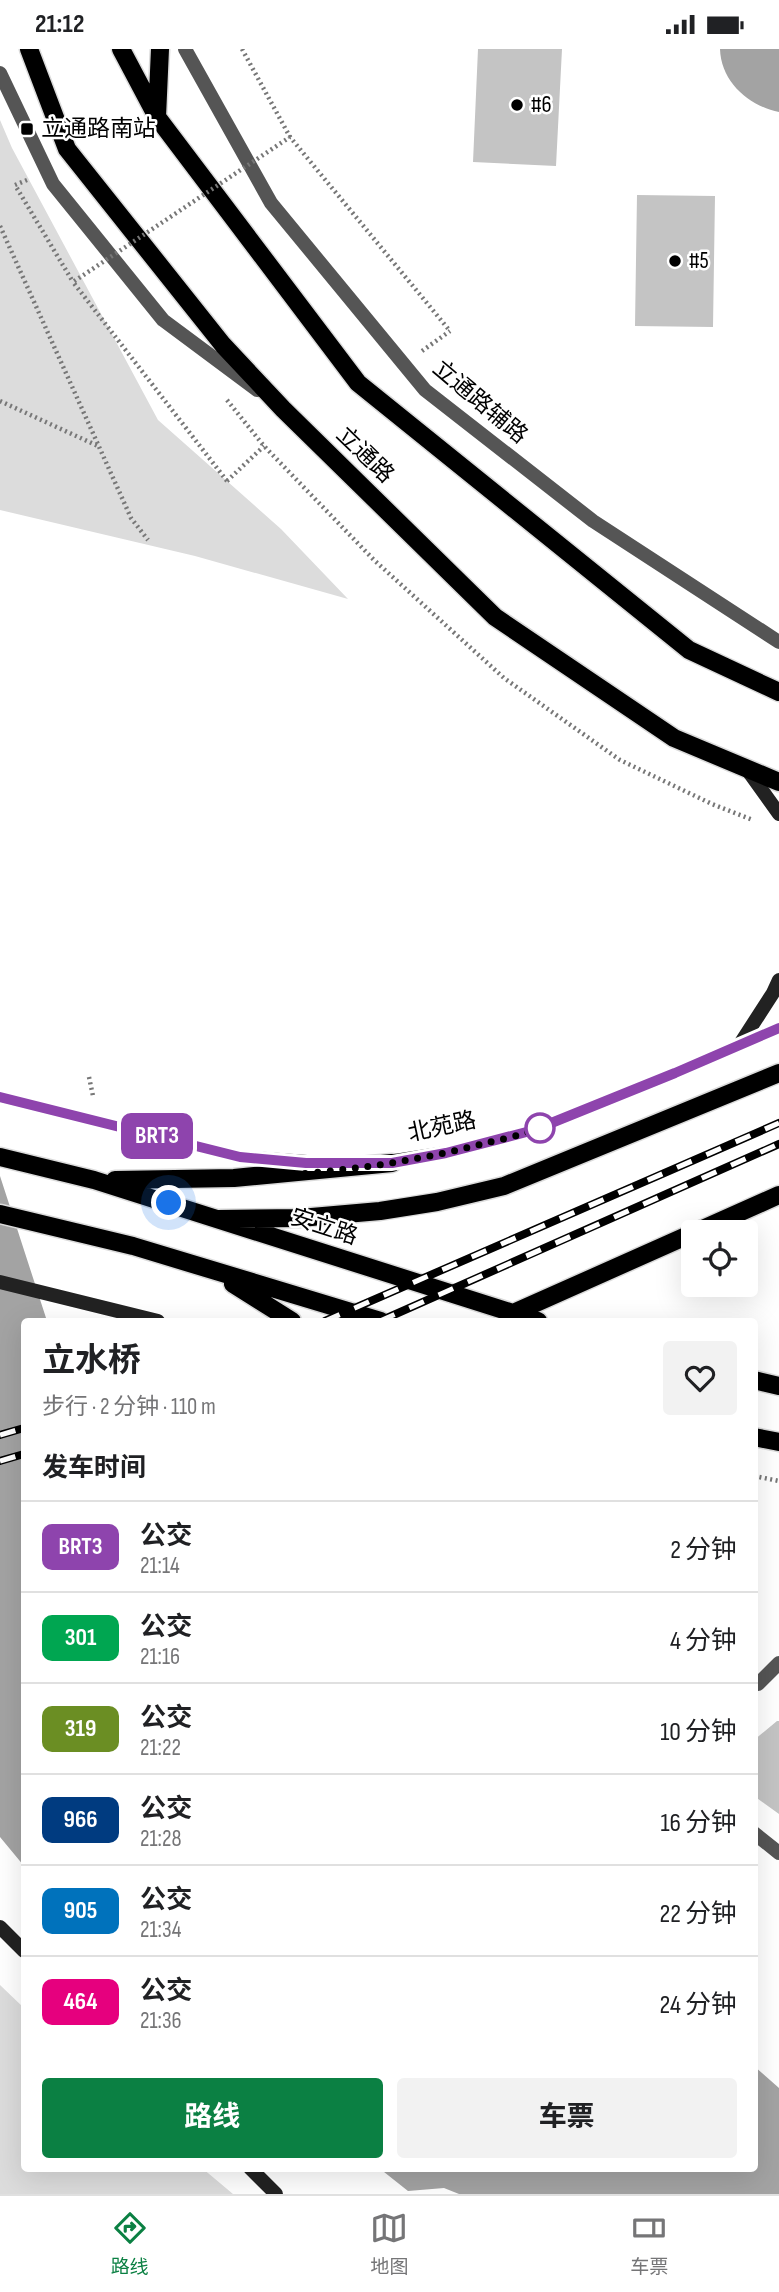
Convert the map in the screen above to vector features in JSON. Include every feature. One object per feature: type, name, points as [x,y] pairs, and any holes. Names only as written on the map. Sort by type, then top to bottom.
[{"type":"main road","name":"立通路","points":[[29,49],[67,149],[223,345],[283,408],[495,617],[674,738],[779,782]]},
{"type":"main road","points":[[121,49],[157,117],[358,383],[689,650],[779,692]]},
{"type":"main road","points":[[157,117],[160,49]]},
{"type":"main road","points":[[218,1219],[300,1218],[380,1211],[436,1202],[504,1186],[779,1073]]},
{"type":"main road","points":[[0,1157],[94,1180],[234,1178],[392,1163]]},
{"type":"main road","name":"安立路","points":[[94,1180],[218,1219],[505,1318]]},
{"type":"main road","points":[[723,1220],[779,1195]]},
{"type":"main road","points":[[0,1215],[133,1246],[370,1318]]},
{"type":"main road","points":[[505,1318],[681,1239]]},
{"type":"main road","points":[[212,1271],[287,1318]]},
{"type":"main road","points":[[758,1381],[779,1386]]},
{"type":"main road","points":[[758,1438],[779,1442]]},
{"type":"street","name":"立通路辅路","points":[[185,49],[271,202],[425,390],[593,521],[779,642]]},
{"type":"street","points":[[0,73],[53,184],[163,320],[283,408]]},
{"type":"street","points":[[746,768],[779,814]]},
{"type":"street","points":[[739,1046],[779,980]]},
{"type":"street","name":"北苑路","points":[[0,1097],[240,1157],[306,1163],[392,1163],[446,1153],[534,1130],[779,1028]]},
{"type":"street","points":[[0,1282],[143,1318]]},
{"type":"street","points":[[758,1684],[779,1663]]},
{"type":"street","points":[[758,1836],[779,1853]]},
{"type":"street","points":[[0,1927],[21,1948]]},
{"type":"street","points":[[254,2172],[276,2194]]},
{"type":"path","points":[[242,49],[290,137],[450,331],[404,365]]},
{"type":"path","points":[[73,282],[290,137]]},
{"type":"path","points":[[15,185],[73,282],[227,481],[264,446]]},
{"type":"path","points":[[0,226],[131,518],[148,540]]},
{"type":"path","points":[[0,401],[99,447]]},
{"type":"path","points":[[758,1477],[779,1481]]},
{"type":"shaded area","points":[[720,49],[779,49],[779,112],[757,104],[739,91],[725,72]]},
{"type":"shaded area","points":[[0,120],[12,148],[158,420],[281,529],[348,599],[195,556],[0,510]]},
{"type":"shaded area","points":[[0,1176],[46,1318],[21,1318],[21,1862],[0,1837]]},
{"type":"shaded area","points":[[0,1985],[21,2005],[21,2172],[207,2172],[233,2194],[0,2194]]},
{"type":"shaded area","points":[[758,2070],[779,2088],[779,2194],[459,2194],[444,2188],[408,2191],[384,2172],[758,2172]]},
{"type":"building","name":"#6","points":[[478,49],[562,49],[556,166],[473,162]]},
{"type":"building","name":"#5","points":[[637,195],[715,196],[713,327],[635,326]]},
{"type":"building","points":[[779,1721],[779,1814],[758,1799],[758,1737]]},
{"type":"railway","points":[[332,1318],[779,1123]]},
{"type":"railway","points":[[387,1318],[779,1144]]},
{"type":"railway","points":[[0,1435],[21,1429]]},
{"type":"railway","points":[[0,1461],[21,1455]]},
{"type":"bus line","name":"BRT3","points":[[0,1097],[240,1157],[306,1163],[392,1163],[446,1153],[534,1130],[779,1028]]},
{"type":"place","name":"#6","points":[[517,105]]},
{"type":"place","name":"立通路南站","points":[[27,129]]},
{"type":"place","name":"#5","points":[[675,261]]},
{"type":"route","points":[[169,1203],[94,1180],[176,1181],[234,1178],[392,1163],[446,1153],[540,1128]]}]
